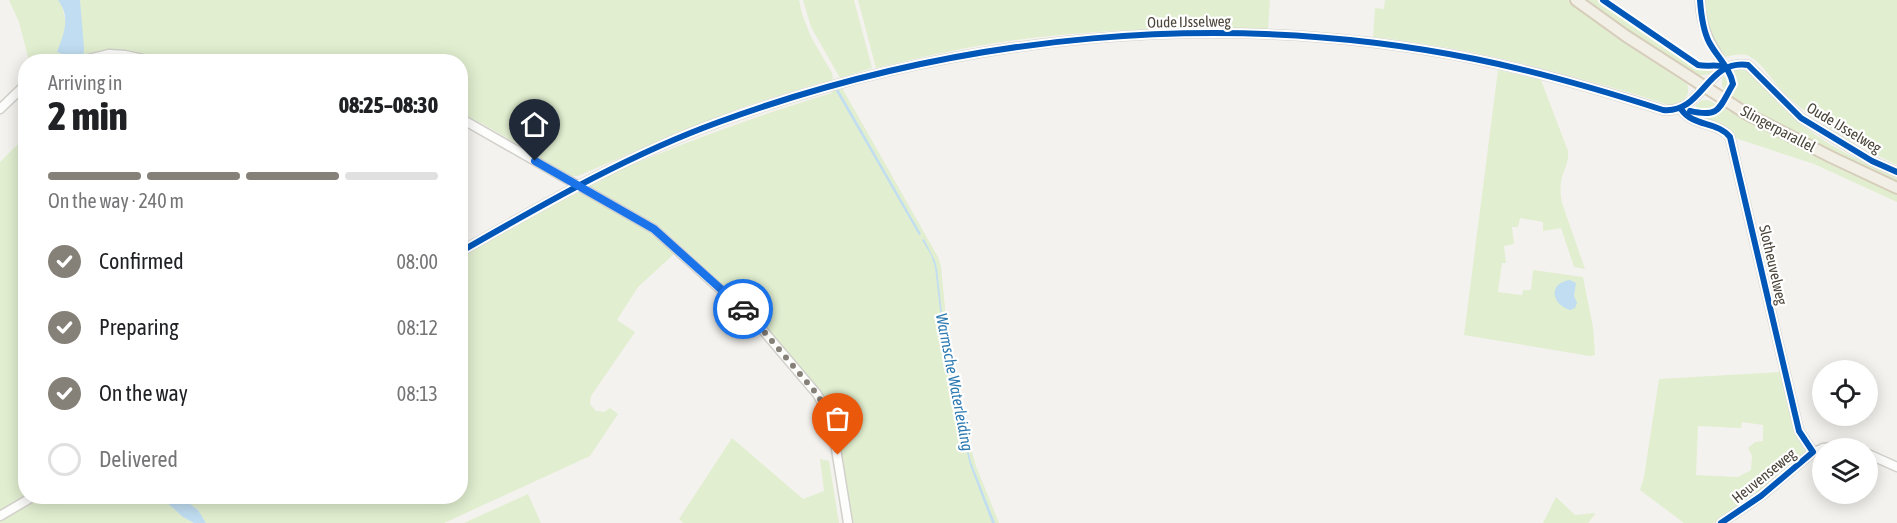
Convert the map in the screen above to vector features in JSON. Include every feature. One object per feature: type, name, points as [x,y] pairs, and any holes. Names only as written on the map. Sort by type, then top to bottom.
[{"type":"main road","name":"Slingerparallel","points":[[1576,0],[1747,114],[1897,188]]},
{"type":"street","points":[[1681,109],[1725,67],[1709,42],[1703,24],[1700,0]]},
{"type":"street","name":"Oude IJsselweg","points":[[468,247],[576,186],[717,123],[846,81],[985,51],[1113,36],[1234,33],[1346,40],[1473,59],[1530,71],[1663,110],[1681,109]]},
{"type":"street","name":"Oude IJsselweg","points":[[1725,67],[1733,64],[1748,65],[1800,118],[1872,161],[1897,172]]},
{"type":"street","points":[[0,108],[18,91]]},
{"type":"street","name":"Slotheuvelweg","points":[[1681,109],[1692,120],[1720,128],[1730,137],[1799,431],[1812,450]]},
{"type":"street","points":[[468,123],[654,229],[755,321],[817,394],[831,418],[848,523]]},
{"type":"street","name":"Heuvenseweg","points":[[1721,523],[1761,496],[1812,453]]},
{"type":"street","points":[[1878,458],[1897,467]]},
{"type":"street","points":[[0,516],[20,504]]},
{"type":"green space","points":[[9,0],[61,0],[66,25],[57,51],[63,54],[27,54],[19,22]]},
{"type":"green space","points":[[80,0],[799,0],[811,37],[833,78],[831,82],[823,84],[822,82],[746,106],[578,176],[572,176],[468,117],[468,54],[82,54]]},
{"type":"green space","points":[[803,0],[854,0],[872,68],[840,78],[811,27]]},
{"type":"green space","points":[[858,0],[1270,0],[1268,29],[1201,28],[1068,34],[970,47],[876,68]]},
{"type":"green space","points":[[1385,0],[1568,0],[1612,35],[1687,84],[1688,92],[1683,100],[1673,107],[1618,89],[1506,60],[1427,44],[1373,37],[1375,8],[1384,9]]},
{"type":"green space","points":[[1584,0],[1597,0],[1695,67],[1717,68],[1709,74],[1697,76],[1640,40]]},
{"type":"green space","points":[[1703,0],[1897,0],[1897,165],[1853,142],[1812,116],[1787,96],[1749,56],[1740,54],[1726,57],[1710,30]]},
{"type":"green space","points":[[1737,69],[1756,77],[1794,119],[1822,139],[1897,178],[1897,183],[1810,142],[1727,94],[1722,86],[1722,78]]},
{"type":"green space","points":[[1498,70],[1541,80],[1568,151],[1560,190],[1561,200],[1585,269],[1574,267],[1561,228],[1543,231],[1543,222],[1520,218],[1518,227],[1512,227],[1514,244],[1504,246],[1506,263],[1502,263],[1498,292],[1522,295],[1523,290],[1531,290],[1533,270],[1583,277],[1593,327],[1595,355],[1464,335]]},
{"type":"green space","points":[[841,86],[938,257],[941,266],[948,340],[968,437],[976,466],[999,523],[850,523],[838,439],[808,378],[755,315],[664,230],[589,186],[597,179],[655,155],[742,122],[832,93],[830,89]]},
{"type":"green space","points":[[1702,100],[1708,100],[1829,164],[1897,195],[1897,202],[1814,164],[1735,138],[1727,127],[1695,114],[1696,105]]},
{"type":"green space","points":[[18,144],[18,500],[0,511],[0,162]]},
{"type":"green space","points":[[576,192],[584,194],[642,228],[674,254],[638,287],[617,320],[635,332],[591,396],[590,404],[596,411],[604,412],[610,408],[618,414],[590,456],[444,523],[206,523],[198,510],[190,504],[468,504],[468,253]]},
{"type":"green space","points":[[1782,372],[1797,437],[1806,452],[1750,500],[1714,523],[1684,523],[1640,490],[1659,379]],"holes":[[[1742,422],[1763,425],[1763,441],[1755,442],[1748,448],[1752,456],[1751,470],[1738,477],[1696,475],[1698,426],[1741,428]]]},
{"type":"green space","points":[[732,438],[803,499],[824,491],[820,459],[829,461],[839,523],[683,523],[679,519]]},
{"type":"green space","points":[[528,494],[541,523],[464,523]]},
{"type":"green space","points":[[1556,497],[1575,515],[1595,514],[1588,523],[1543,523]]},
{"type":"green space","points":[[27,504],[168,504],[194,523],[0,523],[0,519]]},
{"type":"water","points":[[58,0],[80,0],[84,54],[57,52],[65,26],[62,6]]},
{"type":"water","points":[[838,89],[921,234],[919,235],[836,91]]},
{"type":"water","points":[[924,239],[937,269],[946,350],[971,462],[995,523],[992,523],[970,465],[944,345],[935,267],[922,240]]},
{"type":"water","points":[[1570,280],[1576,283],[1574,296],[1577,303],[1575,308],[1570,310],[1556,299],[1555,289],[1563,282]]},
{"type":"water","points":[[168,504],[190,504],[198,510],[206,523],[194,523]]},
{"type":"cycle path","points":[[1603,0],[1698,65],[1725,67]]},
{"type":"cycle path","points":[[1690,111],[1707,113],[1718,109],[1733,84],[1729,73],[1707,37],[1700,0]]},
{"type":"cycle path","points":[[468,247],[619,165],[719,122],[810,92],[903,68],[998,50],[1093,38],[1189,33],[1284,35],[1380,43],[1475,59],[1523,70],[1663,110],[1676,109],[1687,104],[1723,70],[1734,65],[1748,65],[1801,118],[1872,161],[1897,172]]},
{"type":"cycle path","points":[[1681,109],[1692,119],[1719,128],[1730,137],[1799,431],[1813,452],[1761,496],[1721,523]]},
{"type":"way so far","points":[[743,309],[817,394],[831,418],[838,455]]},
{"type":"route","points":[[535,161],[654,229],[743,309]]},
{"type":"water label","name":"Warmsche Waterleiding","points":[[955,382]]}]
